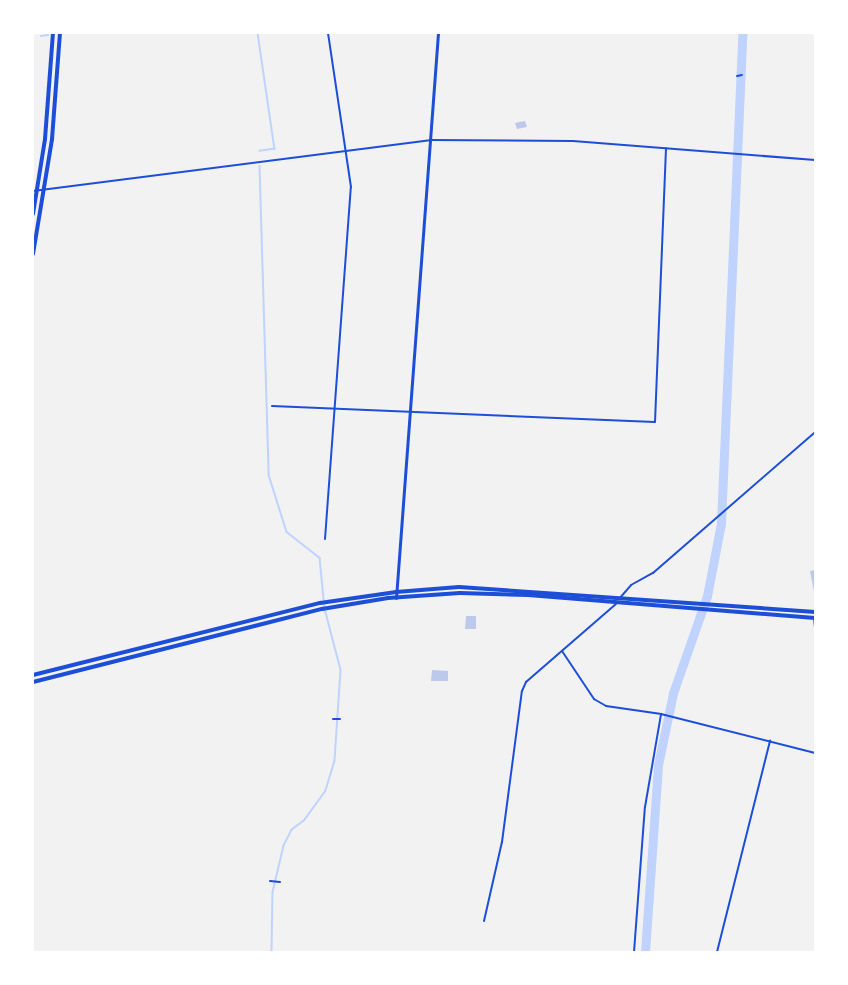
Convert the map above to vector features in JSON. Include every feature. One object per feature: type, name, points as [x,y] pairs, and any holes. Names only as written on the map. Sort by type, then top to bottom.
[{"type":"highway","points":[[33,214],[53,33]]},
{"type":"highway","points":[[33,254],[46,182],[60,33]]},
{"type":"highway","points":[[33,675],[321,603],[396,592],[459,587],[716,603],[814,616]]},
{"type":"highway","points":[[33,682],[322,609],[396,598],[460,592],[814,616]]},
{"type":"main road","points":[[396,598],[438,33]]},
{"type":"street","points":[[325,539],[351,187],[328,33]]},
{"type":"street","points":[[737,76],[742,75]]},
{"type":"street","points":[[33,191],[345,148],[430,140],[573,141],[815,160]]},
{"type":"street","points":[[272,406],[336,406],[655,422],[666,148]]},
{"type":"street","points":[[484,921],[502,842],[522,691],[526,682],[617,603],[620,597],[815,432]]},
{"type":"street","points":[[814,616],[815,627]]},
{"type":"street","points":[[562,651],[599,703],[661,714],[815,753]]},
{"type":"street","points":[[634,952],[645,807],[661,714]]},
{"type":"street","points":[[333,719],[340,719]]},
{"type":"street","points":[[717,952],[770,741]]},
{"type":"street","points":[[270,881],[280,882]]},
{"type":"building","points":[[525,121],[527,127],[517,129],[515,123]]},
{"type":"building","points":[[815,570],[815,592],[814,592],[810,571]]},
{"type":"building","points":[[466,616],[476,616],[476,629],[465,629]]},
{"type":"building","points":[[432,670],[448,671],[448,681],[431,681]]},
{"type":"waterway","points":[[258,33],[275,149],[260,151]]},
{"type":"waterway","points":[[645,952],[658,765],[673,693],[707,596],[721,523],[742,33]]},
{"type":"waterway","points":[[41,36],[48,35]]},
{"type":"waterway","points":[[260,166],[269,475],[287,532],[320,558],[325,609],[341,670],[335,761],[326,791],[304,821],[292,830],[284,846],[273,892],[272,952]]}]
